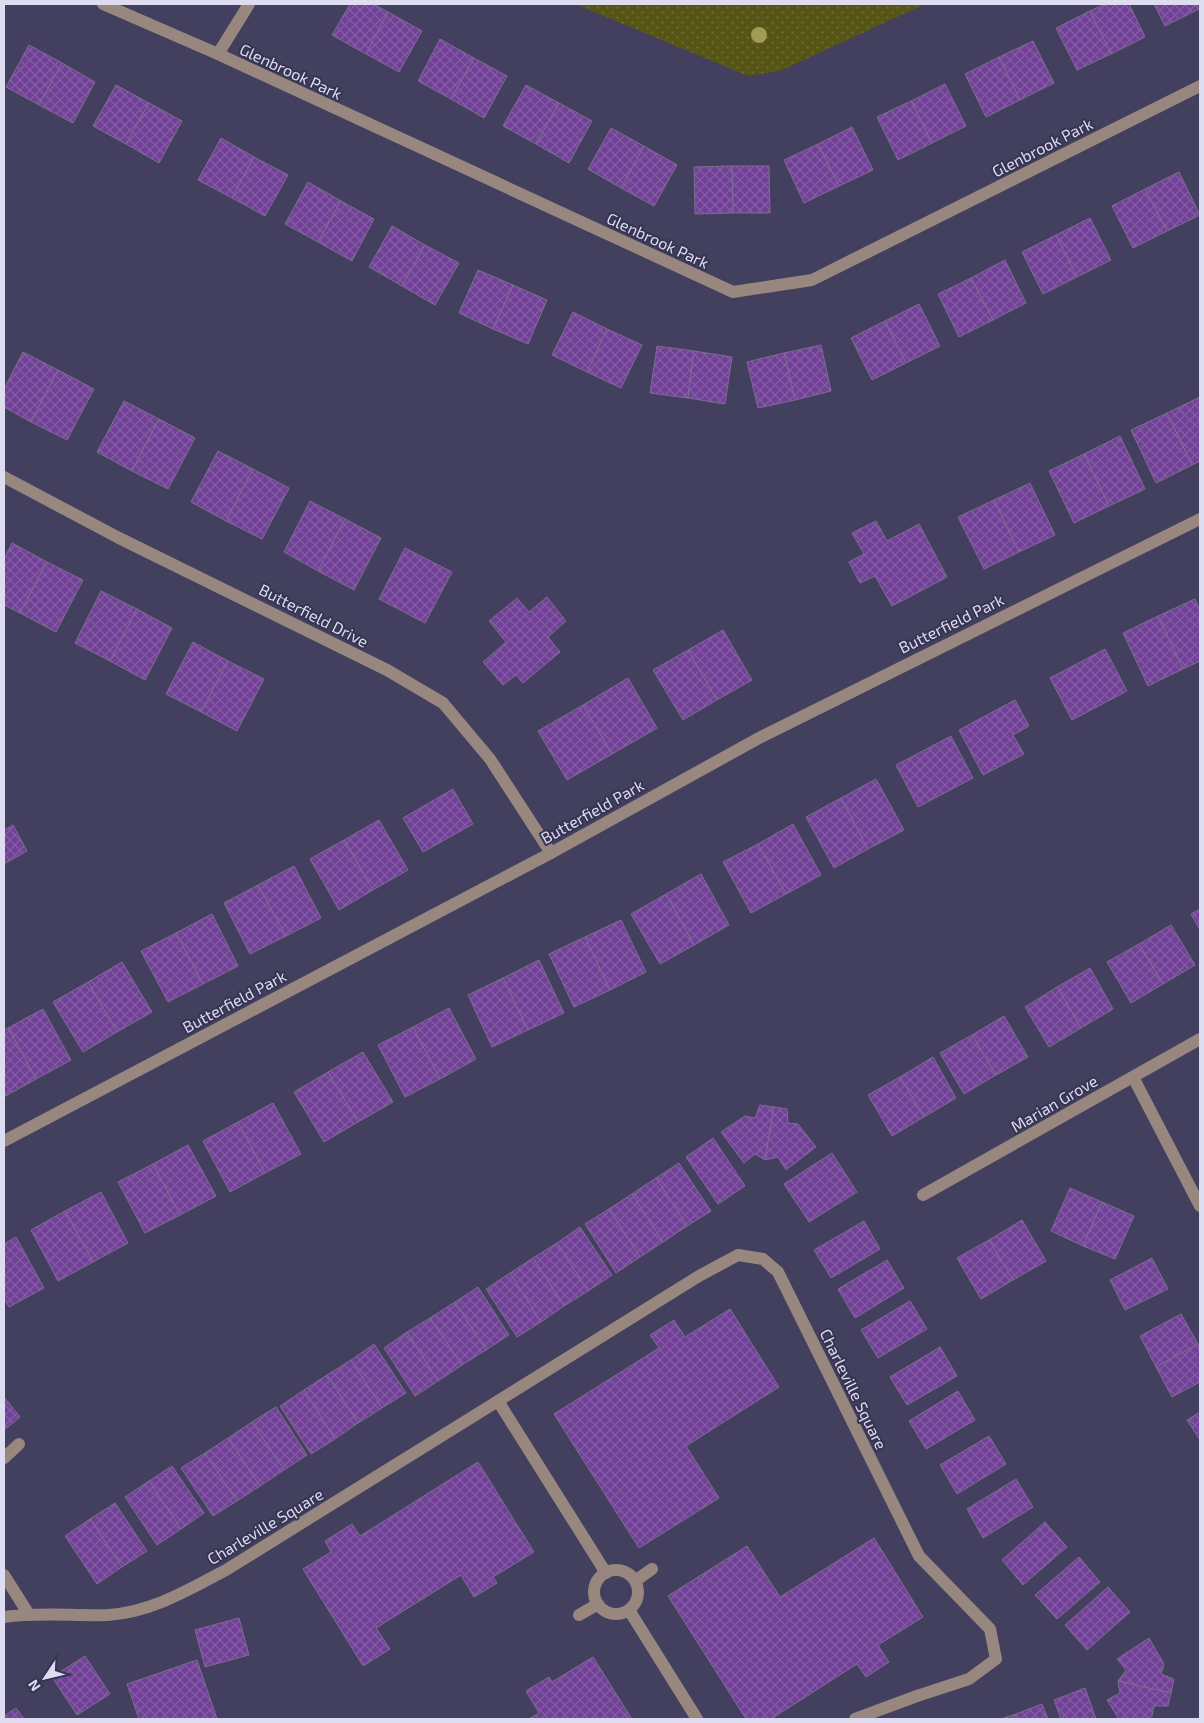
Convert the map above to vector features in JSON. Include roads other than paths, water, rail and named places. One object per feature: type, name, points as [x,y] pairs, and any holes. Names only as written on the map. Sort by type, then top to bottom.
[{"type":"street","name":"Glenbrook Park","points":[[103,4],[218,54],[733,292],[812,280],[1200,86]]},
{"type":"street","points":[[218,54],[249,4]]},
{"type":"street","name":"Butterfield Drive","points":[[4,477],[120,538],[387,670],[443,703],[490,758],[550,853]]},
{"type":"street","name":"Butterfield Park","points":[[4,1141],[550,853],[767,734],[1200,520]]},
{"type":"street","name":"Marian Grove","points":[[923,1195],[1200,1038]]},
{"type":"street","points":[[1133,1076],[1200,1206]]},
{"type":"street","name":"Charleville Square","points":[[4,1618],[28,1614],[109,1615],[137,1610],[170,1600],[226,1570],[698,1276],[738,1255],[762,1259],[778,1272],[919,1556],[990,1629],[996,1659],[969,1679],[855,1719]]},
{"type":"street","points":[[498,1401],[606,1573]]},
{"type":"street","points":[[4,1458],[19,1444]]},
{"type":"street","points":[[635,1581],[652,1569]]},
{"type":"street","points":[[619,1571],[631,1576],[635,1581],[638,1594],[633,1606],[629,1610],[616,1614],[608,1613],[598,1604],[595,1597],[596,1583],[606,1573],[619,1571]]},
{"type":"street","points":[[4,1574],[28,1614]]},
{"type":"street","points":[[579,1615],[598,1604]]},
{"type":"street","points":[[629,1610],[697,1719]]}]
